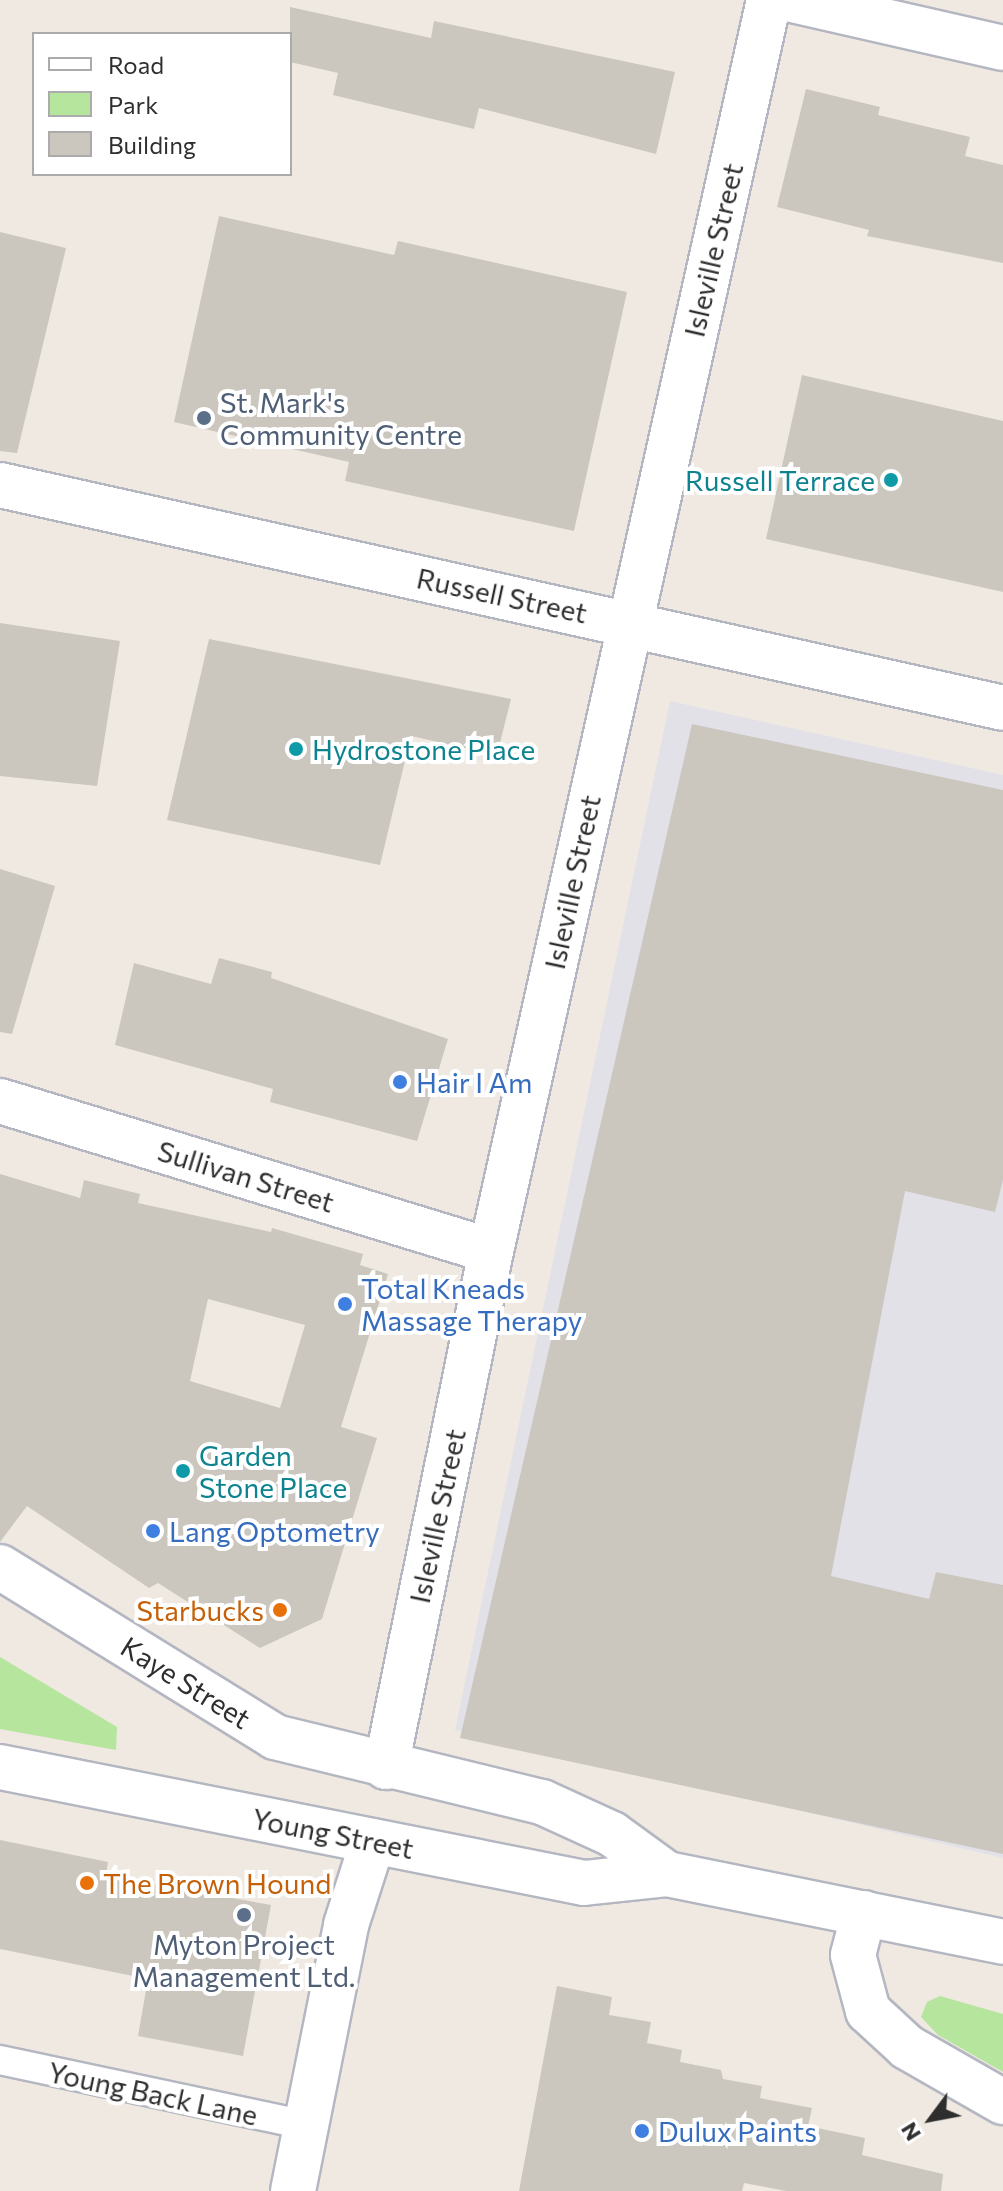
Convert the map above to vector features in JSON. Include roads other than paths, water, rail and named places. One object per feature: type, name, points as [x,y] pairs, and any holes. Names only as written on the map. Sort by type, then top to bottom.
[{"type":"street","name":"Isleville Street","points":[[386,1767],[491,1251],[628,622],[769,0]]},
{"type":"street","points":[[792,0],[1003,48]]},
{"type":"street","name":"Russell Street","points":[[0,485],[628,622],[1003,708]]},
{"type":"street","name":"Sullivan Street","points":[[0,1101],[491,1251]]},
{"type":"street","name":"Kaye Street","points":[[0,1567],[275,1737],[386,1767]]},
{"type":"street","name":"Young Street","points":[[0,1767],[584,1883],[667,1874],[1003,1942]]},
{"type":"street","name":"Young Street","points":[[386,1767],[542,1802],[612,1834],[667,1874]]},
{"type":"street","points":[[293,2191],[346,1925],[373,1841]]},
{"type":"street","points":[[864,1913],[853,1955],[868,2011],[907,2047],[1003,2102]]},
{"type":"lane","name":"Young Back Lane","points":[[0,2060],[306,2125]]},
{"type":"place","name":"St. Mark's Community Centre","points":[[204,418]]},
{"type":"place","name":"Russell Terrace","points":[[891,480]]},
{"type":"place","name":"Hydrostone Place","points":[[296,749]]},
{"type":"place","name":"Hair I Am","points":[[400,1082]]},
{"type":"place","name":"Total Kneads Massage Therapy","points":[[345,1304]]},
{"type":"place","name":"Garden Stone Place","points":[[183,1471]]},
{"type":"place","name":"Lang Optometry","points":[[153,1531]]},
{"type":"place","name":"Starbucks","points":[[280,1610]]},
{"type":"place","name":"The Brown Hound","points":[[87,1883]]},
{"type":"place","name":"Myton Project Management Ltd.","points":[[244,1915]]},
{"type":"place","name":"Dulux Paints","points":[[642,2131]]}]
